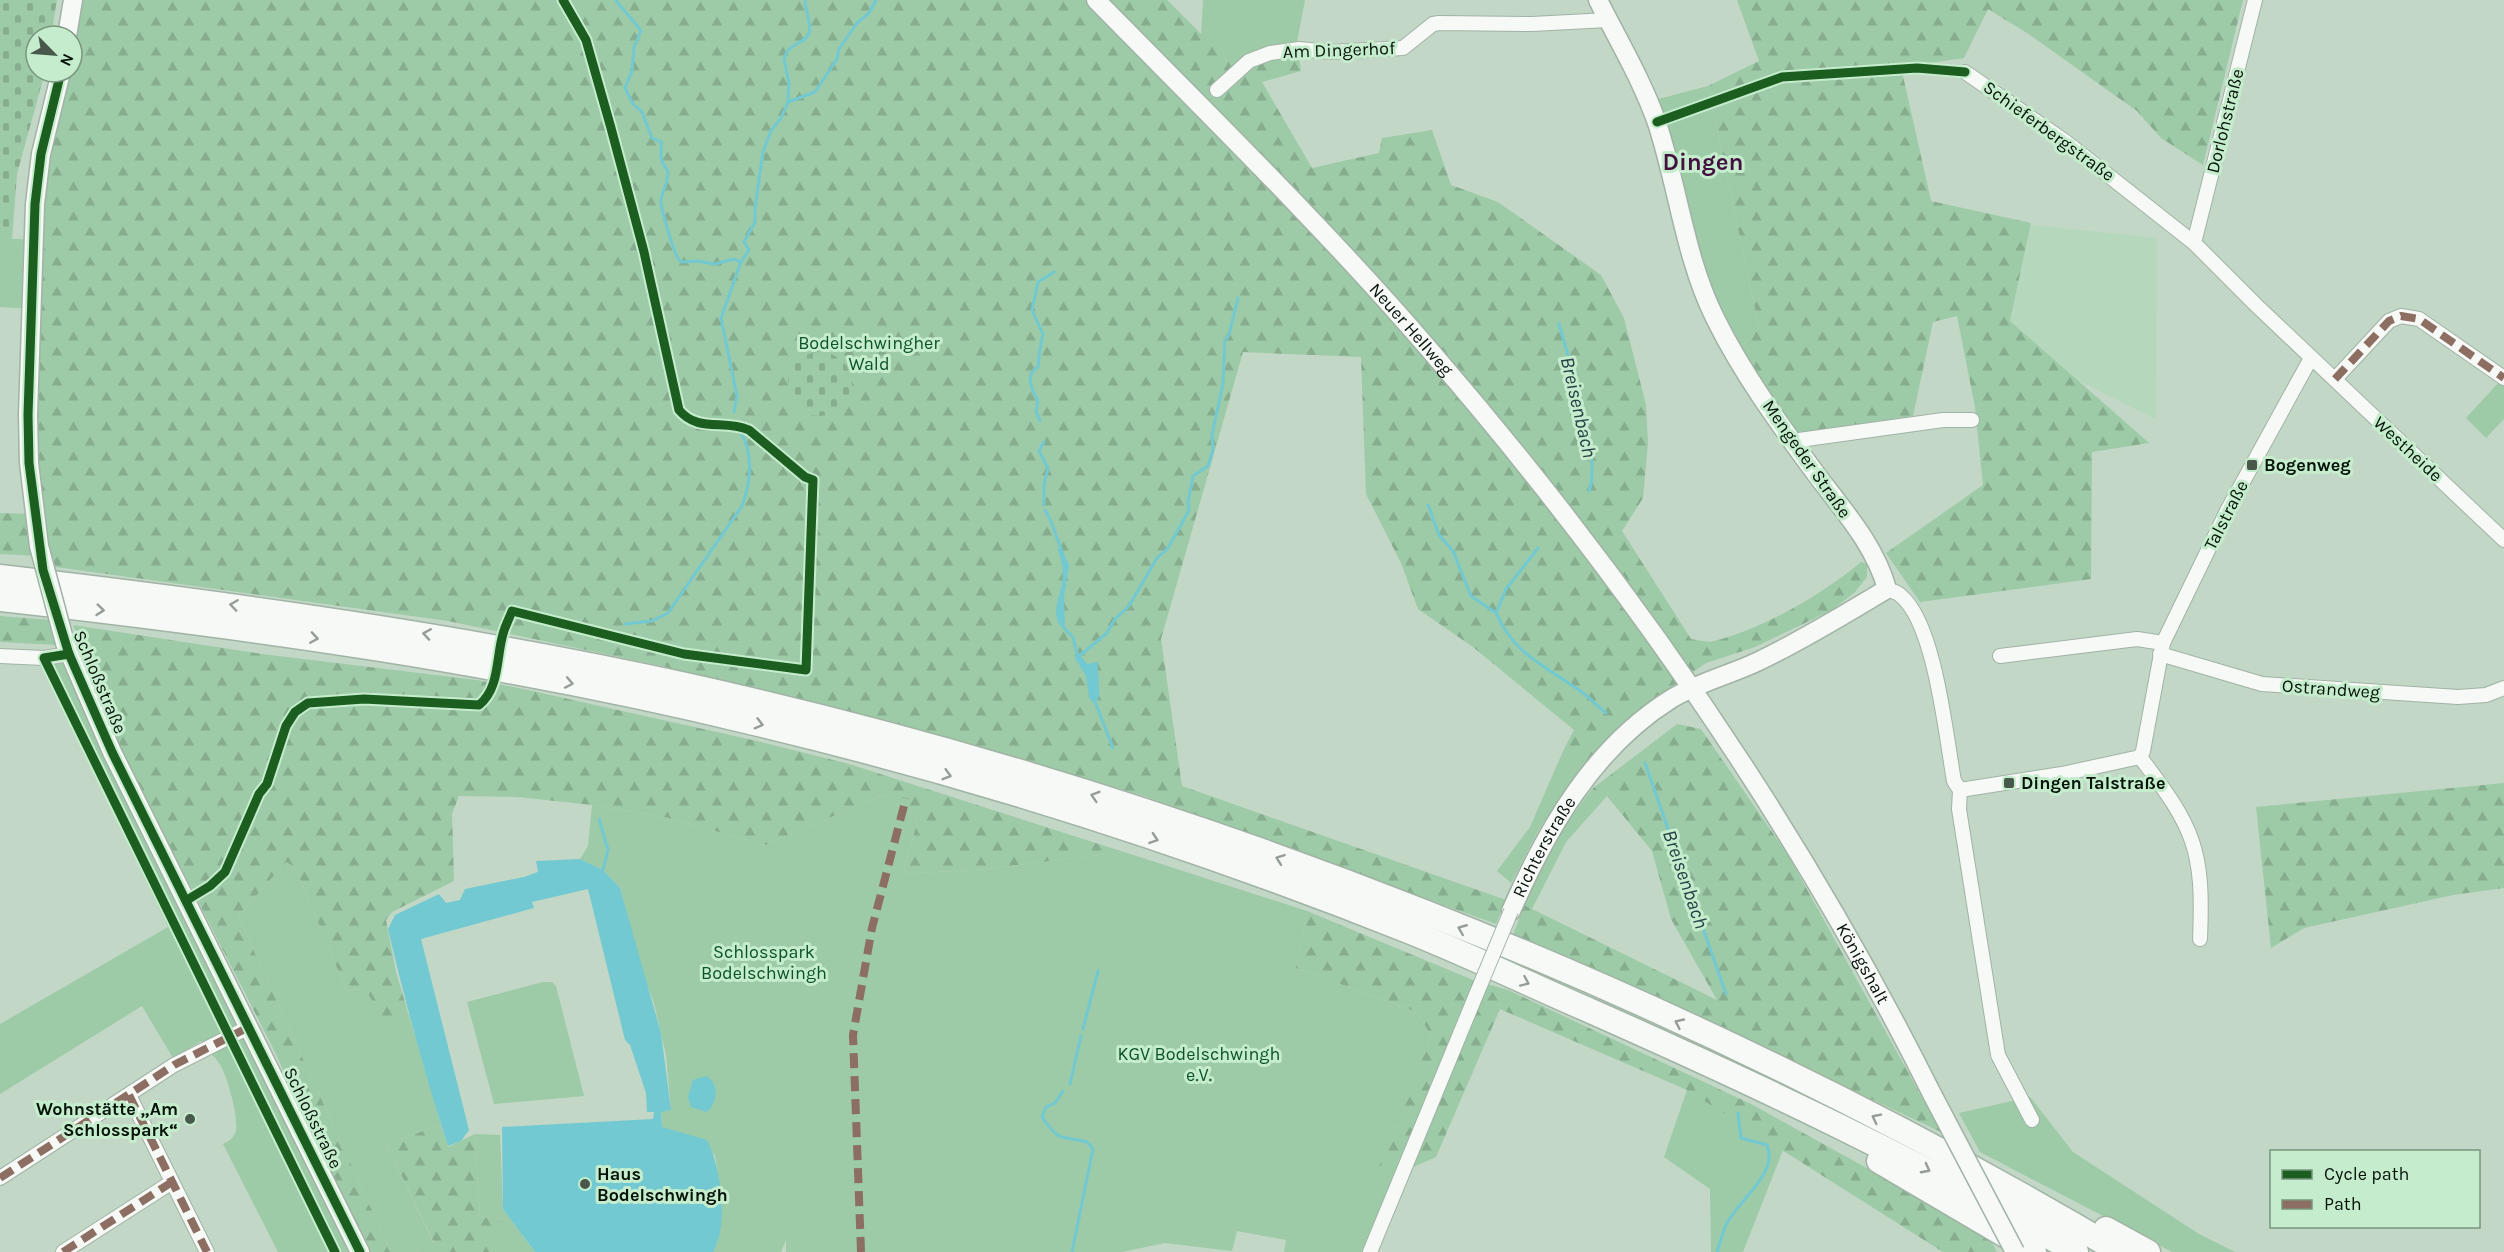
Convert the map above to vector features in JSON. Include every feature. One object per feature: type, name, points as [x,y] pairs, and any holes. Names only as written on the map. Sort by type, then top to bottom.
[{"type":"highway","points":[[0,577],[274,610],[513,661],[691,686],[880,733],[1097,797],[1266,854],[1414,909],[1592,983],[1732,1047],[1984,1174],[2102,1227],[2148,1252]]},
{"type":"highway","points":[[0,599],[482,655]]},
{"type":"highway","points":[[513,661],[752,722],[954,777],[1080,815],[1254,873],[1414,934],[1722,1069],[1872,1140],[2076,1252]]},
{"type":"highway","points":[[1722,1069],[1747,1091],[1838,1137],[2034,1252]]},
{"type":"highway","points":[[1984,1174],[2120,1252]]},
{"type":"street","points":[[69,24],[73,0]]},
{"type":"street","name":"Neuer Hellweg","points":[[1096,0],[1282,189],[1427,347],[1558,507],[1693,687]]},
{"type":"street","name":"Mengeder Straße","points":[[1598,0],[1657,122],[1698,276],[1713,316],[1733,353],[1792,441],[1864,539],[1882,569],[1887,589]]},
{"type":"street","name":"Dorlohstraße","points":[[2194,243],[2255,0]]},
{"type":"street","name":"Am Dingerhof","points":[[1217,90],[1249,61],[1285,50],[1330,52],[1403,48],[1436,23],[1557,24],[1608,20]]},
{"type":"street","name":"Schieferbergstraße","points":[[1965,72],[2066,142],[2194,243],[2311,358]]},
{"type":"street","name":"Schloßstraße","points":[[58,84],[41,154],[35,204],[28,463],[39,546],[67,649],[112,752],[360,1252]]},
{"type":"street","points":[[2335,379],[2389,321],[2401,316],[2419,319],[2504,378]]},
{"type":"street","name":"Westheide","points":[[2311,358],[2504,540]]},
{"type":"street","name":"Talstraße","points":[[2140,757],[2162,648],[2228,509],[2311,358]]},
{"type":"street","points":[[1792,441],[1933,421],[1972,420]]},
{"type":"street","points":[[1887,589],[1899,594],[1911,608],[1932,659],[1954,781],[1960,790],[1959,808],[1998,1055],[2032,1120]]},
{"type":"street","name":"Richterstraße","points":[[1370,1252],[1511,911],[1537,854],[1562,810],[1585,779],[1651,714],[1693,687],[1758,662],[1887,589]]},
{"type":"street","points":[[2000,656],[2137,639],[2162,648]]},
{"type":"street","name":"Ostrandweg","points":[[2162,648],[2262,684],[2458,697],[2486,695],[2504,688]]},
{"type":"street","points":[[0,656],[44,658],[67,649]]},
{"type":"street","name":"Königshalt","points":[[1693,687],[1770,805],[1861,956],[2014,1252]]},
{"type":"street","points":[[1960,790],[2062,774],[2140,757],[2173,800],[2189,829],[2201,882],[2200,939]]},
{"type":"street","points":[[0,1178],[174,1065],[249,1027]]},
{"type":"street","points":[[129,1095],[207,1252]]},
{"type":"street","points":[[63,1252],[172,1182]]},
{"type":"shaded area","points":[[2031,225],[2157,238],[2156,419],[2077,380],[2010,321]]},
{"type":"green space","points":[[0,0],[57,0],[53,24],[24,24],[24,84],[42,84],[17,174],[12,239],[0,238]]},
{"type":"green space","name":"Bodelschwingher Wald","points":[[73,0],[1167,0],[1241,74],[1250,66],[1298,52],[1301,71],[1262,82],[1312,168],[1379,153],[1382,138],[1432,130],[1451,185],[1498,202],[1601,275],[1624,318],[1646,405],[1648,443],[1643,498],[1622,531],[1691,639],[1714,641],[1753,628],[1811,598],[1861,562],[1867,564],[1867,577],[1855,592],[1832,610],[1755,647],[1706,663],[1655,698],[1581,768],[1564,749],[1574,730],[1473,647],[1418,609],[1401,563],[1366,494],[1361,357],[1243,352],[1161,639],[1182,786],[1506,900],[1496,924],[1144,796],[916,730],[662,666],[448,621],[56,567],[40,547],[40,556],[0,554],[0,513],[33,514],[34,240],[59,84],[84,84],[84,24],[73,24]]},
{"type":"green space","points":[[1203,0],[1305,0],[1296,47],[1234,67],[1201,35]]},
{"type":"green space","points":[[1737,0],[2243,0],[2203,165],[2161,138],[2137,111],[2027,33],[1988,9],[1964,58],[1901,67],[1931,201],[2031,223],[2010,321],[2149,443],[2092,452],[2091,579],[1920,602],[1886,553],[1983,485],[1975,407],[1957,316],[1933,322],[1913,416],[1793,434],[1740,348],[1759,328],[1708,86],[1759,61]]},
{"type":"green space","points":[[1708,86],[1759,328],[1740,348],[1710,287],[1643,103]]},
{"type":"green space","points":[[0,238],[34,240],[33,309],[0,307]]},
{"type":"green space","points":[[820,352],[838,358],[846,366],[852,384],[846,402],[838,410],[820,416],[802,410],[794,402],[788,384],[794,366],[802,358]]},
{"type":"green space","points":[[2501,380],[2504,382],[2504,419],[2486,438],[2466,418]]},
{"type":"green space","points":[[0,616],[51,620],[58,645],[0,642]]},
{"type":"green space","points":[[73,625],[262,654],[477,680],[528,690],[849,764],[1124,852],[986,869],[903,874],[918,819],[883,795],[765,845],[669,818],[592,805],[518,797],[459,796],[452,814],[454,881],[392,912],[386,920],[396,972],[410,1019],[387,1027],[366,990],[346,989],[295,867],[286,862],[238,916],[391,1252],[362,1252],[276,1054],[122,752]]},
{"type":"green space","points":[[59,662],[66,666],[359,1252],[278,1252],[223,1144],[234,1136],[236,1116],[232,1096],[222,1069],[201,1041],[173,1058],[142,1006],[0,1094],[0,1024],[168,927],[42,664]]},
{"type":"green space","points":[[1677,724],[1701,729],[1788,855],[1941,1132],[1691,1014],[1512,938],[1524,905],[1717,1000],[1671,919],[1652,851],[1607,796],[1592,789]]},
{"type":"green space","points":[[1564,749],[1581,768],[1538,831],[1511,883],[1497,871],[1530,827]]},
{"type":"green space","points":[[2504,783],[2504,888],[2453,895],[2304,928],[2271,948],[2256,807]]},
{"type":"green space","points":[[1592,789],[1607,796],[1566,842],[1532,909],[1524,905],[1559,833]]},
{"type":"green space","points":[[883,795],[918,819],[903,874],[986,869],[1124,852],[1307,911],[1296,968],[1417,1012],[1431,1036],[1377,1173],[1404,1171],[1370,1252],[1284,1252],[1286,1240],[1237,1231],[1232,1251],[1165,1243],[1122,1252],[786,1252],[786,1240],[781,1252],[713,1252],[717,1243],[720,1218],[720,1191],[715,1155],[662,1128],[661,1111],[671,1110],[666,1055],[654,1003],[643,974],[620,888],[603,870],[580,859],[588,846],[592,805],[669,818],[765,845]]},
{"type":"green space","points":[[286,862],[295,867],[346,989],[366,990],[387,1026],[410,1019],[441,1124],[387,1145],[434,1244],[422,1252],[391,1252],[238,916]]},
{"type":"green space","points":[[1307,911],[1473,980],[1508,990],[1751,1104],[1988,1235],[1997,1252],[1943,1252],[1687,1090],[1500,1009],[1436,1157],[1404,1171],[1376,1174],[1431,1036],[1417,1012],[1296,968]]},
{"type":"green space","points":[[543,982],[552,982],[556,986],[584,1096],[494,1104],[467,1002]]},
{"type":"green space","points":[[1687,1090],[1783,1150],[1743,1252],[1711,1252],[1710,1189],[1664,1157]]},
{"type":"green space","points":[[2030,1097],[2073,1152],[2199,1234],[2235,1252],[2172,1252],[1980,1152],[1959,1113]]},
{"type":"green space","points":[[441,1124],[448,1147],[475,1134],[480,1217],[508,1219],[490,1252],[422,1252],[434,1243],[387,1145]]},
{"type":"green space","points":[[475,1134],[500,1135],[503,1209],[535,1252],[490,1252],[507,1219],[480,1217]]},
{"type":"water","points":[[1060,544],[1069,565],[1064,597],[1065,630],[1057,620],[1056,614],[1063,579],[1058,550]]},
{"type":"water","points":[[1077,651],[1087,664],[1098,662],[1099,695],[1098,700],[1094,703],[1089,698],[1086,676],[1075,658]]},
{"type":"water","points":[[580,859],[603,870],[620,888],[661,1033],[671,1110],[661,1112],[662,1127],[707,1140],[712,1151],[719,1180],[722,1212],[718,1241],[713,1252],[535,1252],[503,1209],[502,1127],[653,1119],[654,1112],[647,1112],[646,1093],[630,1045],[625,1040],[588,889],[532,902],[534,908],[421,939],[469,1130],[461,1141],[448,1146],[401,984],[388,929],[395,915],[439,894],[446,903],[460,900],[465,889],[538,872],[536,861]]},
{"type":"water","points":[[706,1076],[713,1083],[716,1093],[711,1108],[707,1112],[691,1107],[688,1097],[693,1080]]},
{"type":"waterway","points":[[616,0],[641,31],[634,47],[632,71],[625,88],[633,104],[642,112],[652,138],[661,142],[661,159],[668,173],[661,201],[678,259],[681,262],[697,261],[715,264],[734,259],[740,262]]},
{"type":"waterway","points":[[788,101],[789,83],[784,59],[789,49],[807,37],[809,33],[810,25],[805,0]]},
{"type":"waterway","points":[[734,412],[737,396],[721,318],[741,262],[749,250],[744,242],[755,222],[763,152],[771,131],[781,118],[788,102],[815,92],[837,59],[839,49],[857,23],[869,13],[876,0]]},
{"type":"waterway","points":[[1040,421],[1036,411],[1038,400],[1031,387],[1030,378],[1038,367],[1043,334],[1032,310],[1038,282],[1054,272]]},
{"type":"waterway","points":[[1078,657],[1107,633],[1115,619],[1129,606],[1157,558],[1168,548],[1189,510],[1188,502],[1193,476],[1208,466],[1213,450],[1212,435],[1223,384],[1225,340],[1229,335],[1238,298]]},
{"type":"waterway","name":"Breisenbach","points":[[1559,324],[1588,434],[1592,476],[1589,491]]},
{"type":"waterway","points":[[625,624],[652,621],[668,613],[742,506],[750,468],[747,449],[740,431]]},
{"type":"waterway","points":[[1044,442],[1039,451],[1048,468],[1044,484],[1044,505]]},
{"type":"waterway","points":[[1428,505],[1439,535],[1453,551],[1471,596],[1496,613]]},
{"type":"waterway","points":[[1045,510],[1061,548]]},
{"type":"waterway","name":"Breisenbach","points":[[1538,548],[1506,589],[1496,613],[1519,647],[1582,692],[1606,713]]},
{"type":"waterway","points":[[1064,628],[1073,637],[1077,654]]},
{"type":"waterway","points":[[1094,699],[1113,748]]},
{"type":"waterway","name":"Breisenbach","points":[[1645,763],[1726,994]]},
{"type":"waterway","points":[[599,819],[608,850],[603,870]]},
{"type":"waterway","points":[[1083,1029],[1098,971]]},
{"type":"waterway","points":[[1070,1084],[1081,1036]]},
{"type":"waterway","points":[[1063,1091],[1055,1103],[1046,1107],[1042,1117],[1057,1135],[1087,1142],[1093,1149],[1072,1252]]},
{"type":"waterway","name":"Breisenbach","points":[[1717,1252],[1726,1225],[1762,1177],[1769,1156],[1767,1145],[1741,1138],[1738,1113]]},
{"type":"marked path","points":[[2335,379],[2389,321],[2401,316],[2419,319],[2504,378]]},
{"type":"marked path","points":[[861,1252],[853,1035],[872,928],[906,798]]},
{"type":"marked path","points":[[0,1178],[174,1065],[249,1027]]},
{"type":"marked path","points":[[129,1095],[207,1252]]},
{"type":"marked path","points":[[63,1252],[172,1182]]},
{"type":"cycle path","points":[[187,900],[210,886],[225,872],[259,794],[267,784],[286,726],[295,712],[308,703],[364,699],[479,705],[491,690],[503,634],[512,611],[684,654],[806,670],[813,480],[805,477],[749,430],[730,425],[703,424],[686,417],[679,410],[644,252],[611,128],[586,40],[563,0]]},
{"type":"cycle path","points":[[1657,122],[1782,77],[1917,68],[1965,72]]},
{"type":"cycle path","points":[[58,84],[41,154],[35,204],[28,415],[29,463],[43,570],[69,654],[112,752],[360,1252]]},
{"type":"cycle path","points":[[69,654],[44,658],[335,1252]]},
{"type":"place","name":"Bogenweg","points":[[2252,465]]},
{"type":"place","name":"Dingen Talstraße","points":[[2009,783]]},
{"type":"place","name":"Wohnstätte „Am Schlosspark“","points":[[190,1119]]},
{"type":"place","name":"Haus Bodelschwingh","points":[[585,1184]]},
{"type":"district","name":"Dingen","points":[[1703,162]]},
{"type":"park label","name":"Schlosspark Bodelschwingh","points":[[764,962]]},
{"type":"park label","name":"KGV Bodelschwingh e.V.","points":[[1199,1064]]}]
